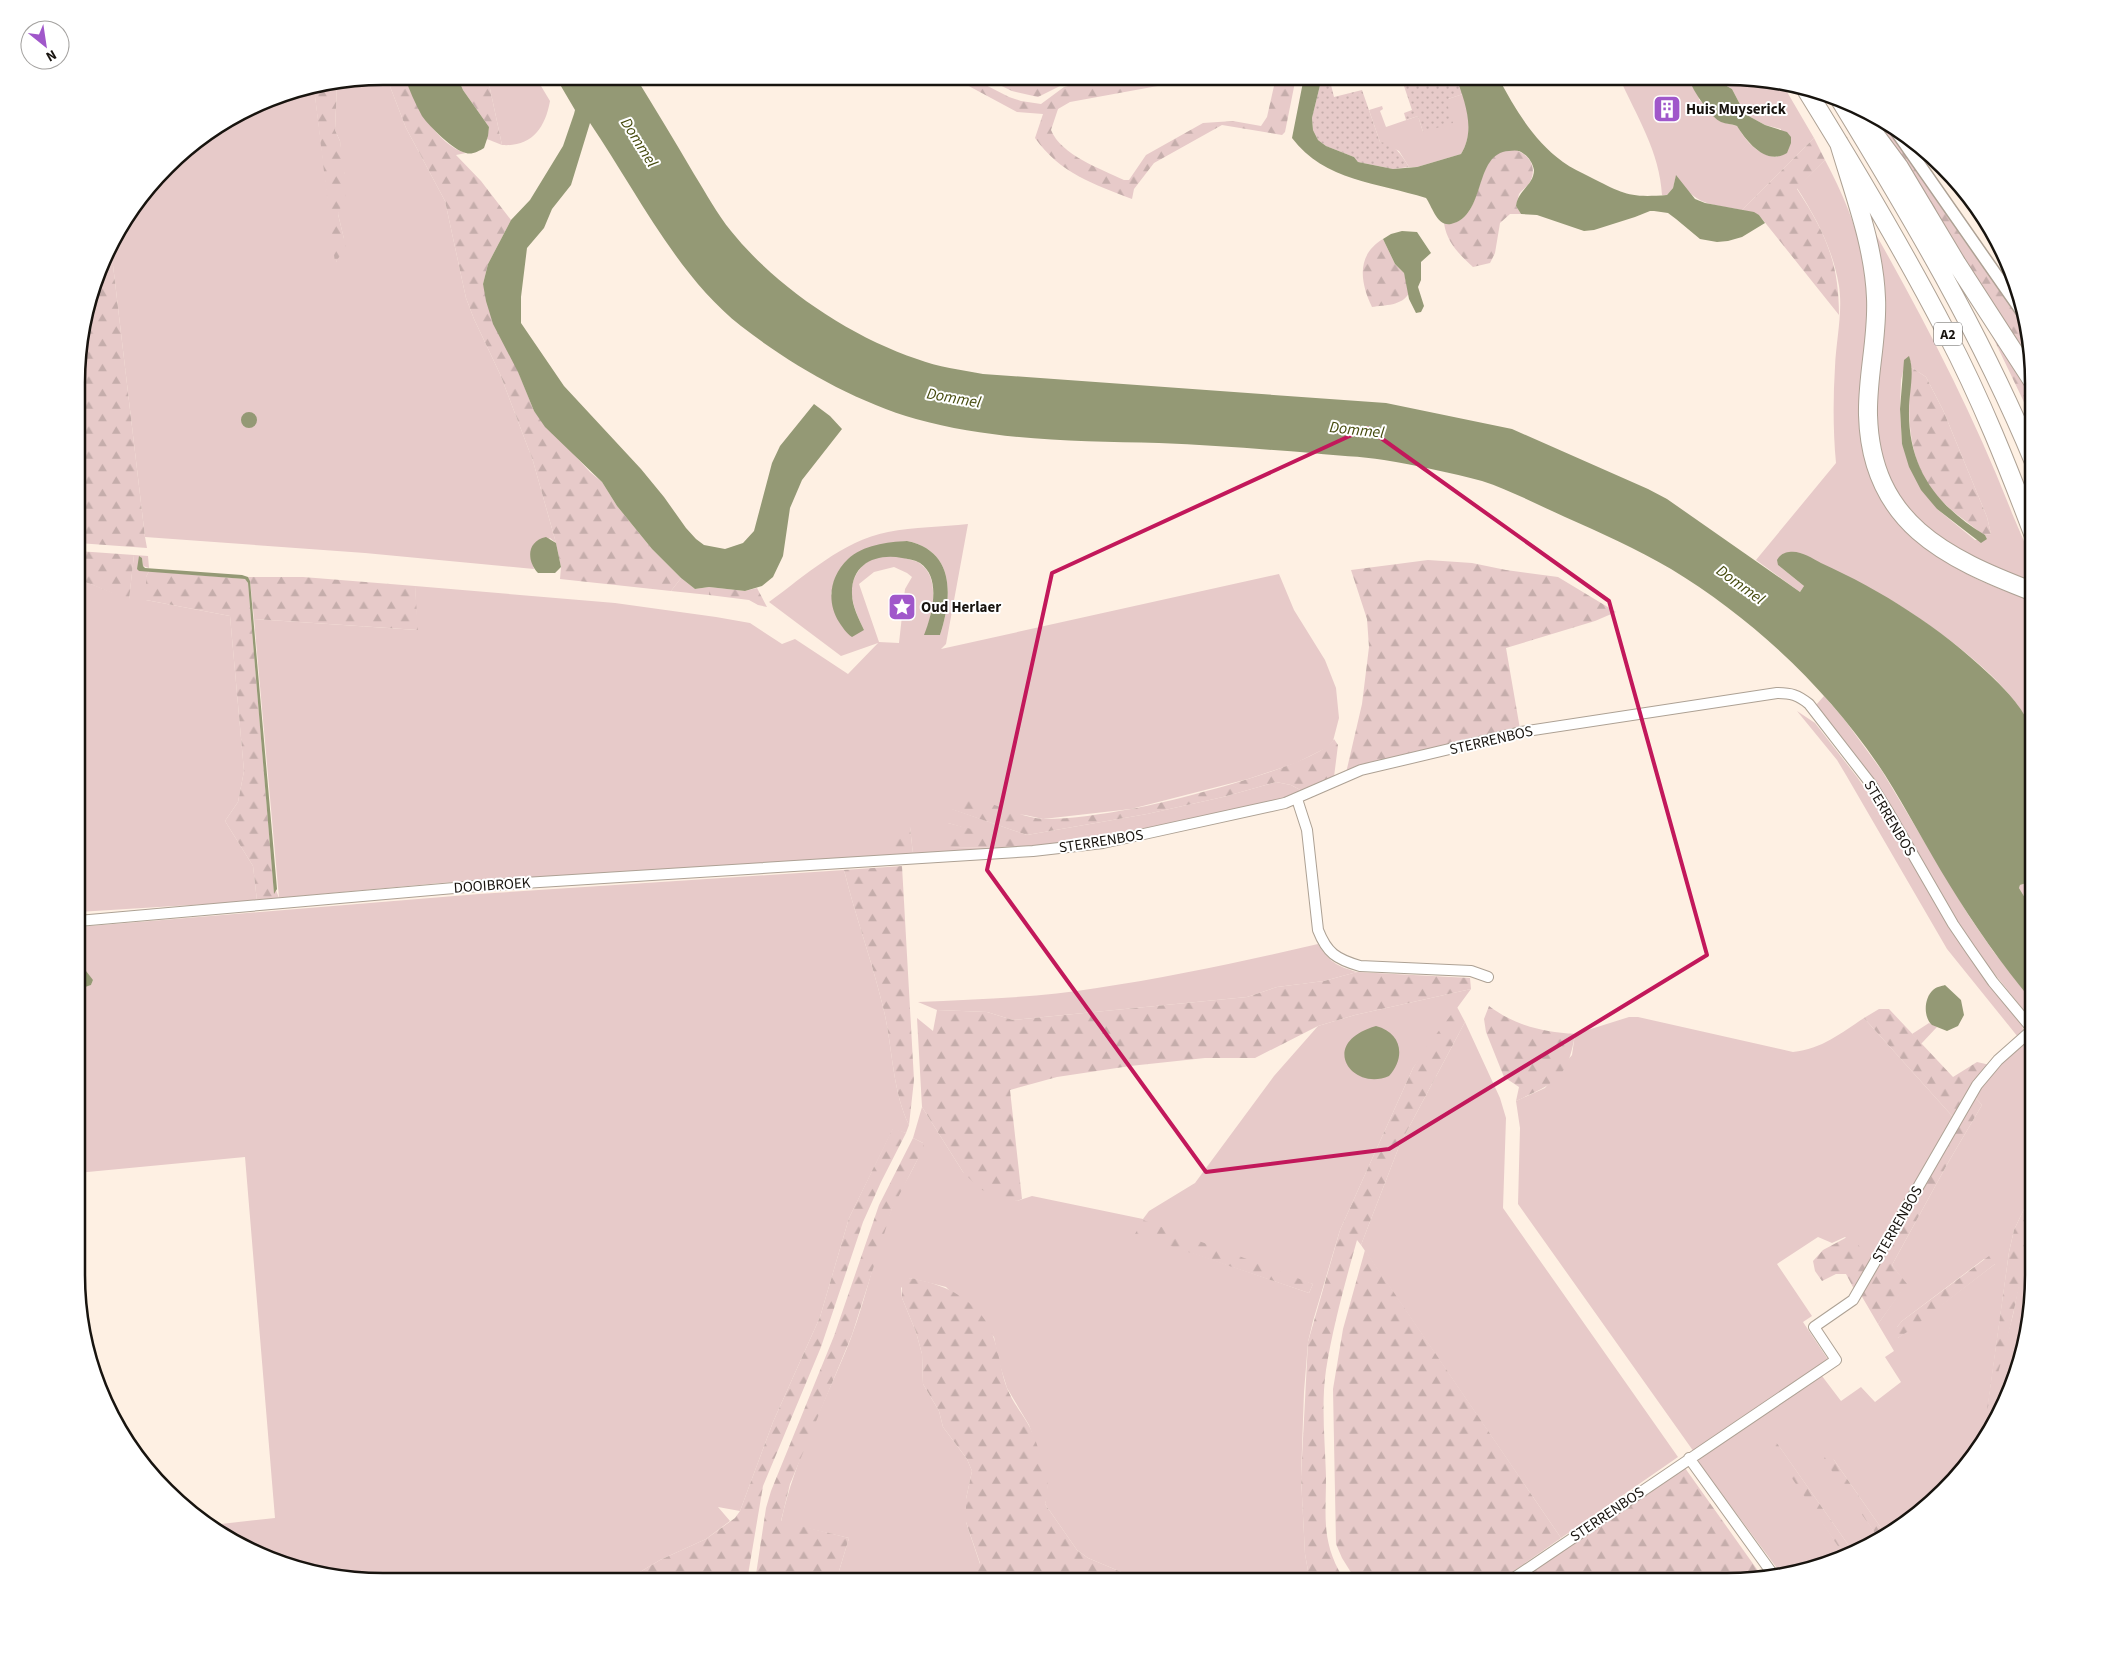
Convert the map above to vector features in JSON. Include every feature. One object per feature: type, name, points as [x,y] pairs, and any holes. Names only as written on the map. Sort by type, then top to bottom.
[{"type":"highway","name":"A2","points":[[1811,97],[1888,227],[1948,334],[1996,440],[2025,513]]},
{"type":"highway","name":"A2","points":[[1847,110],[1911,217],[1970,324],[2025,442]]},
{"type":"highway","points":[[1863,118],[1899,167],[1962,272],[2024,368]]},
{"type":"highway","name":"A2","points":[[1839,143],[1862,220],[1874,272],[1877,320],[1868,415],[1874,460],[1883,484],[1897,507],[1914,528],[1938,548],[1984,573],[2025,589]]},
{"type":"street","points":[[1903,142],[2013,301]]},
{"type":"street","name":"STERRENBOS","points":[[907,859],[1042,850],[1103,843],[1297,799],[1344,776],[1361,770],[1521,732],[1777,693],[1789,693],[1800,696],[1809,704],[1871,784],[1953,924],[1993,982],[2025,1020]]},
{"type":"street","points":[[1297,799],[1307,830],[1318,930],[1324,944],[1332,954],[1344,962],[1360,966],[1471,971],[1488,977]]},
{"type":"street","name":"DOOIBROEK","points":[[85,920],[486,885],[907,859]]},
{"type":"street","name":"STERRENBOS","points":[[1521,1573],[1836,1360],[1814,1327],[1853,1300],[1977,1085],[1998,1060],[2025,1036]]},
{"type":"street","points":[[1689,1458],[1769,1569]]},
{"type":"highlighted area","points":[[1367,428],[1609,601],[1707,955],[1389,1149],[1206,1172],[987,870],[1052,573]]},
{"type":"green space","points":[[389,85],[406,128],[445,201],[466,298],[500,374],[533,461],[556,543],[550,538],[530,555],[534,569],[365,553],[145,537],[112,259],[116,251],[146,201],[172,172],[201,146],[251,116],[287,101],[315,93],[336,262],[344,239],[338,214],[345,175],[342,165],[340,141],[335,130],[337,89]]},
{"type":"green space","points":[[389,85],[409,85],[420,110],[428,122],[446,142],[466,153],[456,155],[481,181],[511,220],[488,264],[483,284],[534,411],[590,472],[602,482],[617,506],[652,549],[681,578],[671,591],[560,579],[561,567],[556,543],[533,461],[500,374],[466,298],[445,201],[406,128]]},
{"type":"green space","points":[[461,85],[489,85],[502,145],[487,139],[489,127]]},
{"type":"green space","points":[[489,85],[540,85],[550,101],[548,111],[540,128],[529,139],[521,143],[502,145]]},
{"type":"green space","points":[[967,85],[986,85],[1009,97],[1041,104],[1064,87],[1072,85],[1163,85],[1070,102],[1058,109],[1051,130],[1063,147],[1093,166],[1124,180],[1129,180],[1146,155],[1203,123],[1233,121],[1261,126],[1267,117],[1274,85],[1294,85],[1285,132],[1282,135],[1222,125],[1154,163],[1134,189],[1132,199],[1104,188],[1066,169],[1035,138],[1043,114],[1017,112]]},
{"type":"green space","points":[[1000,85],[1062,85],[1038,97],[1012,91]]},
{"type":"green space","points":[[1320,85],[1331,85],[1334,97],[1362,90],[1380,142],[1394,147],[1409,167],[1393,169],[1358,162],[1354,157],[1326,146],[1318,140],[1313,130],[1312,118]]},
{"type":"green space","points":[[1404,85],[1459,85],[1463,94],[1448,99],[1453,123],[1423,132],[1418,116],[1406,120],[1404,113],[1412,110]]},
{"type":"green space","points":[[1623,85],[1697,85],[1699,100],[1704,103],[1719,121],[1737,126],[1744,137],[1758,151],[1777,157],[1781,129],[1765,125],[1745,114],[1732,89],[1725,85],[1747,86],[1787,91],[1814,138],[1742,210],[1697,199],[1676,176],[1673,188],[1667,195],[1662,195],[1657,164],[1640,120]]},
{"type":"green space","points":[[337,89],[335,130],[340,141],[347,188],[338,214],[346,247],[335,263],[315,93]]},
{"type":"green space","points":[[1463,94],[1469,125],[1467,140],[1461,154],[1417,167],[1409,167],[1399,151],[1380,142],[1369,110],[1382,106],[1383,109],[1380,111],[1386,127],[1418,116],[1423,132],[1448,106],[1448,99]]},
{"type":"green space","points":[[1883,129],[1893,135],[1963,239],[2017,314],[2023,354]]},
{"type":"green space","points":[[1814,138],[1825,160],[1797,189],[1815,219],[1829,248],[1836,279],[1839,315],[1759,215],[1742,210]]},
{"type":"green space","points":[[1516,150],[1526,156],[1533,169],[1531,180],[1519,194],[1516,206],[1521,214],[1510,214],[1500,223],[1495,253],[1490,263],[1473,267],[1458,253],[1448,236],[1444,223],[1457,222],[1466,215],[1473,205],[1487,166],[1494,157],[1504,151]]},
{"type":"green space","points":[[1825,160],[1842,194],[1859,241],[1865,276],[1867,311],[1859,417],[1863,453],[1875,484],[1892,513],[1914,537],[1940,558],[1969,575],[2025,597],[2025,716],[2015,701],[1982,666],[1897,603],[1833,580],[1778,565],[1804,586],[1800,592],[1756,560],[1836,463],[1834,403],[1840,316],[1839,286],[1833,260],[1823,235],[1797,188]]},
{"type":"green space","points":[[1865,215],[1924,323],[1978,433],[2025,545],[2025,580],[1993,570],[1930,536],[1901,504],[1879,460]],"holes":[[[1911,362],[1911,367],[1926,377],[1943,410],[1987,517],[1991,534],[1985,535],[1987,539],[1975,540],[1937,509],[1902,444],[1901,380],[1905,364]]]},
{"type":"green space","points":[[1383,239],[1395,264],[1404,273],[1409,293],[1398,303],[1372,307],[1363,279],[1364,261],[1374,245]]},
{"type":"green space","points":[[112,259],[145,537],[147,548],[85,544],[86,363],[95,306]]},
{"type":"green space","points":[[1975,300],[2025,378],[2025,405]]},
{"type":"green space","points":[[1911,367],[1926,377],[1943,410],[1987,517],[1991,534],[1985,535],[1981,533],[1949,508],[1932,490],[1923,474],[1916,458],[1912,440],[1909,404]]},
{"type":"green space","points":[[968,524],[946,644],[941,649],[1279,574],[1294,610],[1325,660],[1336,688],[1339,718],[1333,741],[1328,747],[1296,763],[1248,779],[1131,809],[1043,819],[1025,815],[952,809],[1027,835],[1147,814],[1223,797],[1276,782],[1291,785],[1302,791],[1283,798],[1128,837],[1033,848],[948,823],[948,847],[1015,848],[913,854],[910,827],[891,855],[440,883],[279,898],[254,619],[417,630],[415,586],[615,603],[750,623],[782,644],[795,639],[848,674],[878,643],[841,656],[769,602],[810,571],[855,543],[898,530]],"holes":[[[907,541],[923,546],[935,555],[942,565],[948,592],[947,606],[940,635],[925,635],[932,606],[933,586],[930,577],[918,562],[899,556],[880,556],[866,563],[856,574],[853,582],[852,597],[855,610],[864,630],[831,594],[836,575],[900,542]],[[894,567],[912,577],[905,589],[899,643],[879,642],[859,584],[874,572]]]},
{"type":"green space","points":[[85,552],[134,555],[129,600],[85,582]]},
{"type":"green space","points":[[134,555],[148,556],[149,568],[143,566],[142,558],[139,571],[149,571],[146,577],[146,600],[230,616],[244,771],[238,802],[225,821],[253,866],[257,901],[85,912],[85,582],[129,599]]},
{"type":"green space","points":[[1428,560],[1472,563],[1558,577],[1616,612],[1595,621],[1506,648],[1520,729],[1346,773],[1362,704],[1369,647],[1367,619],[1351,570]]},
{"type":"green space","points":[[149,571],[245,579],[248,583],[274,893],[276,890],[279,898],[257,901],[253,866],[225,821],[238,802],[244,771],[230,616],[146,600],[146,577]]},
{"type":"green space","points":[[248,577],[303,577],[415,586],[418,630],[254,619]]},
{"type":"green space","points":[[681,578],[695,589],[709,587],[709,595],[671,591]]},
{"type":"green space","points":[[709,587],[745,591],[757,588],[767,607],[749,600],[709,595]]},
{"type":"green space","points":[[1824,696],[1844,719],[1882,771],[1969,916],[2025,992],[2025,1012],[1974,948],[1920,862],[1874,783],[1854,753],[1816,705]]},
{"type":"green space","points":[[1797,711],[1815,723],[1857,777],[2022,1024],[2023,1030],[2018,1037],[1947,949],[1837,760]]},
{"type":"green space","points":[[1334,739],[1338,745],[1334,777],[1302,791],[1291,785],[1276,782],[1223,797],[1147,814],[1027,835],[951,809],[954,802],[981,801],[1029,817],[1055,819],[1131,809],[1206,791],[1273,771],[1323,749]]},
{"type":"green space","points":[[948,823],[1026,843],[1033,848],[947,847]]},
{"type":"green space","points":[[910,827],[913,854],[891,855],[897,829]]},
{"type":"green space","points":[[902,866],[914,1080],[909,1125],[895,1081],[886,1018],[844,870]]},
{"type":"green space","points":[[844,870],[886,1018],[895,1081],[909,1125],[906,1133],[893,1129],[849,1218],[820,1317],[773,1422],[740,1511],[718,1507],[730,1521],[706,1539],[660,1560],[638,1573],[383,1573],[344,1570],[306,1563],[287,1557],[251,1542],[219,1524],[275,1518],[245,1157],[85,1172],[85,986],[91,985],[93,980],[85,976],[85,926],[479,894]]},
{"type":"green space","points":[[2025,883],[2025,898],[2019,888],[2020,885]]},
{"type":"green space","points":[[1318,944],[1334,962],[1344,968],[1357,972],[1324,981],[1277,987],[1247,997],[1013,1020],[987,1012],[937,1010],[918,1002],[1008,998],[1125,984]]},
{"type":"green space","points":[[1357,972],[1470,978],[1471,989],[1355,1015],[1318,1026],[1255,1058],[1205,1058],[1130,1066],[1057,1077],[1010,1090],[1022,1199],[1017,1201],[982,1190],[973,1182],[963,1172],[922,1107],[917,1018],[933,1031],[937,1010],[987,1012],[1013,1020],[1247,997],[1277,987],[1324,981]]},
{"type":"green space","points":[[1471,989],[1413,1068],[1340,1230],[1313,1321],[1308,1342],[1304,1392],[1301,1477],[1305,1554],[1308,1573],[1124,1573],[1088,1558],[1077,1550],[1045,1504],[1048,1489],[1039,1453],[1029,1425],[1007,1388],[994,1337],[946,1287],[910,1278],[901,1288],[902,1298],[916,1332],[922,1354],[923,1384],[939,1411],[943,1427],[967,1459],[972,1471],[966,1499],[966,1522],[980,1564],[990,1573],[838,1573],[849,1538],[781,1522],[794,1474],[851,1338],[892,1208],[921,1151],[923,1143],[913,1138],[922,1107],[963,1172],[1017,1201],[1032,1196],[1143,1219],[1149,1211],[1195,1183],[1274,1076],[1318,1026],[1355,1015]],"holes":[[[1135,1233],[1313,1284],[1309,1293]]]},
{"type":"green space","points":[[1489,1006],[1509,1019],[1530,1027],[1551,1032],[1575,1034],[1568,1061],[1558,1078],[1516,1101],[1519,1087],[1504,1077],[1486,1032],[1484,1019]]},
{"type":"green space","points":[[1457,1007],[1465,1022],[1400,1144],[1361,1245],[1357,1240],[1344,1288],[1326,1370],[1324,1409],[1326,1529],[1331,1552],[1340,1573],[1308,1573],[1305,1554],[1301,1477],[1308,1342],[1340,1230],[1413,1068]]},
{"type":"green space","points":[[1879,1009],[1889,1009],[1953,1077],[1977,1062],[1990,1065],[1967,1093],[1953,1117],[1864,1018]]},
{"type":"green space","points":[[1629,1017],[1638,1017],[1793,1052],[1822,1044],[1864,1018],[1953,1117],[1871,1262],[1845,1237],[1832,1243],[1818,1237],[1777,1264],[1812,1316],[1803,1322],[1829,1361],[1694,1452],[1518,1204],[1520,1128],[1516,1101],[1545,1088],[1572,1055],[1575,1034]]},
{"type":"green space","points":[[1465,1022],[1500,1098],[1506,1118],[1503,1208],[1678,1457],[1561,1538],[1361,1245],[1400,1144]]},
{"type":"green space","points":[[1929,1023],[1937,1027],[1921,1044],[1912,1034]]},
{"type":"green space","points":[[2025,1041],[2025,1207],[2014,1230],[2009,1252],[1988,1405],[2013,1315],[2025,1252],[2024,1295],[2018,1336],[2008,1374],[1994,1407],[1975,1441],[1951,1472],[1909,1512],[1882,1529],[1834,1460],[1825,1458],[1875,1533],[1849,1546],[1776,1442],[1841,1550],[1804,1563],[1777,1568],[1699,1463],[1698,1456],[1822,1376],[1841,1401],[1861,1387],[1875,1402],[1901,1382],[1885,1357],[1894,1351],[1878,1324],[1906,1284],[1892,1265],[1982,1105],[1974,1096],[2000,1062]],"holes":[[[1984,1259],[1995,1264],[1898,1338],[1897,1327],[1902,1321]]]},
{"type":"green space","points":[[1974,1096],[1982,1105],[1892,1265],[1907,1284],[1878,1324],[1861,1295]]},
{"type":"green space","points":[[893,1128],[906,1133],[863,1222],[821,1347],[763,1486],[748,1573],[638,1573],[660,1560],[706,1539],[735,1518],[740,1511],[773,1422],[820,1317],[849,1218]]},
{"type":"green space","points":[[913,1138],[923,1143],[924,1147],[892,1209],[852,1335],[790,1484],[781,1521],[849,1538],[838,1573],[756,1573],[766,1508],[771,1491],[834,1336],[879,1205]]},
{"type":"green space","points":[[2025,1207],[2025,1256],[2018,1294],[2002,1360],[1987,1410],[2009,1252],[2014,1230]]},
{"type":"green space","points":[[1143,1220],[1313,1284],[1309,1293],[1135,1234]]},
{"type":"green space","points":[[1851,1235],[1871,1262],[1854,1289],[1846,1274],[1836,1274],[1822,1281],[1815,1271],[1813,1261],[1823,1250]]},
{"type":"green space","points":[[1365,1250],[1561,1538],[1511,1573],[1351,1573],[1336,1544],[1333,1389],[1343,1329]]},
{"type":"green space","points":[[1997,1250],[1999,1253],[1995,1264],[1910,1330],[1898,1338],[1895,1335],[1897,1327],[1902,1321]]},
{"type":"green space","points":[[910,1278],[950,1290],[967,1301],[982,1316],[992,1333],[1007,1388],[1031,1429],[1044,1466],[1048,1493],[1045,1504],[1077,1550],[1088,1558],[1124,1573],[977,1573],[980,1563],[966,1522],[966,1499],[972,1471],[967,1459],[943,1427],[939,1411],[923,1384],[922,1354],[916,1332],[902,1298],[902,1282]]},
{"type":"green space","points":[[2018,1336],[2015,1352],[2008,1374]]},
{"type":"green space","points":[[1776,1442],[1849,1546],[1841,1550],[1770,1445]]},
{"type":"green space","points":[[1829,1455],[1834,1460],[1882,1529],[1875,1533],[1824,1458]]},
{"type":"green space","points":[[1685,1468],[1758,1571],[1727,1573],[1530,1573]]},
{"type":"water","points":[[408,85],[461,85],[489,127],[484,148],[473,153],[466,153],[455,148],[430,126],[419,111]]},
{"type":"water","name":"Dommel","points":[[560,85],[640,85],[716,211],[749,252],[792,290],[840,323],[891,349],[917,359],[983,374],[1386,403],[1512,429],[1667,499],[1800,592],[1804,586],[1778,565],[1777,560],[1785,553],[1797,552],[1806,555],[1866,585],[1910,611],[1951,641],[1989,674],[2015,701],[2025,716],[2025,883],[2020,885],[2019,888],[2025,898],[2025,992],[1978,930],[1885,775],[1841,715],[1789,660],[1761,635],[1702,589],[1671,569],[1619,542],[1503,489],[1482,481],[1421,467],[1384,460],[1274,450],[1006,436],[976,432],[916,419],[870,402],[802,368],[741,326],[718,306],[677,257],[658,230],[590,123],[571,185],[552,209],[544,228],[527,248],[521,297],[521,323],[564,386],[641,469],[696,539],[704,545],[725,549],[743,543],[754,531],[772,463],[780,446],[814,404],[830,416],[842,429],[802,480],[790,508],[783,556],[773,577],[762,586],[745,591],[709,587],[695,589],[652,549],[617,506],[602,482],[545,427],[534,411],[518,372],[493,324],[486,301],[483,284],[488,264],[511,220],[530,200],[563,146],[575,110]]},
{"type":"water","points":[[1302,85],[1320,85],[1312,118],[1313,130],[1318,140],[1326,146],[1354,157],[1358,162],[1393,169],[1417,167],[1461,154],[1468,135],[1468,116],[1459,85],[1502,85],[1534,134],[1552,153],[1563,162],[1601,183],[1627,194],[1643,196],[1667,195],[1673,188],[1676,175],[1695,199],[1705,203],[1754,212],[1765,223],[1742,237],[1717,242],[1700,239],[1668,213],[1654,211],[1594,230],[1584,231],[1537,215],[1521,214],[1516,206],[1517,200],[1531,180],[1534,170],[1528,157],[1515,150],[1498,154],[1490,162],[1470,210],[1462,219],[1446,224],[1435,215],[1426,198],[1371,184],[1336,172],[1305,152],[1292,138]]},
{"type":"water","points":[[1725,85],[1732,89],[1745,114],[1765,125],[1787,132],[1791,137],[1791,143],[1787,153],[1772,157],[1758,150],[1746,139],[1737,126],[1717,120],[1692,86]]},
{"type":"water","points":[[1402,231],[1417,232],[1431,253],[1421,262],[1421,280],[1418,287],[1424,306],[1421,312],[1416,313],[1409,299],[1404,273],[1395,264],[1383,239],[1391,234]]},
{"type":"water","points":[[1909,356],[1912,376],[1909,410],[1910,431],[1920,467],[1940,498],[1968,524],[1985,535],[1987,539],[1981,543],[1937,509],[1921,490],[1909,467],[1902,444],[1900,409],[1904,360]]},
{"type":"water","points":[[246,412],[252,412],[257,417],[255,426],[246,428],[241,423],[241,417]]},
{"type":"water","points":[[546,537],[556,543],[561,567],[555,573],[538,573],[530,557],[530,552],[535,542]]},
{"type":"water","points":[[907,541],[923,546],[935,555],[942,565],[948,592],[947,606],[940,635],[924,635],[930,617],[933,597],[931,578],[927,570],[916,561],[883,557],[867,563],[856,575],[852,599],[864,630],[852,637],[839,622],[832,606],[832,589],[837,573],[848,559],[861,550],[883,543]]},
{"type":"water","points":[[139,556],[142,558],[145,568],[242,575],[248,577],[250,581],[277,889],[274,894],[248,583],[245,579],[139,571],[137,569]]},
{"type":"water","points":[[85,972],[93,980],[91,985],[85,987]]},
{"type":"water","points":[[1945,985],[1961,1000],[1964,1015],[1958,1026],[1947,1031],[1932,1025],[1926,1013],[1926,1002],[1930,993],[1936,988]]},
{"type":"water","points":[[1376,1026],[1385,1029],[1396,1040],[1399,1046],[1399,1054],[1398,1061],[1389,1076],[1375,1079],[1363,1077],[1353,1072],[1346,1063],[1344,1054],[1348,1043],[1358,1034]]},
{"type":"place","name":"Huis Muyserick","points":[[1667,109]]},
{"type":"place","name":"Oud Herlaer","points":[[902,607]]}]
